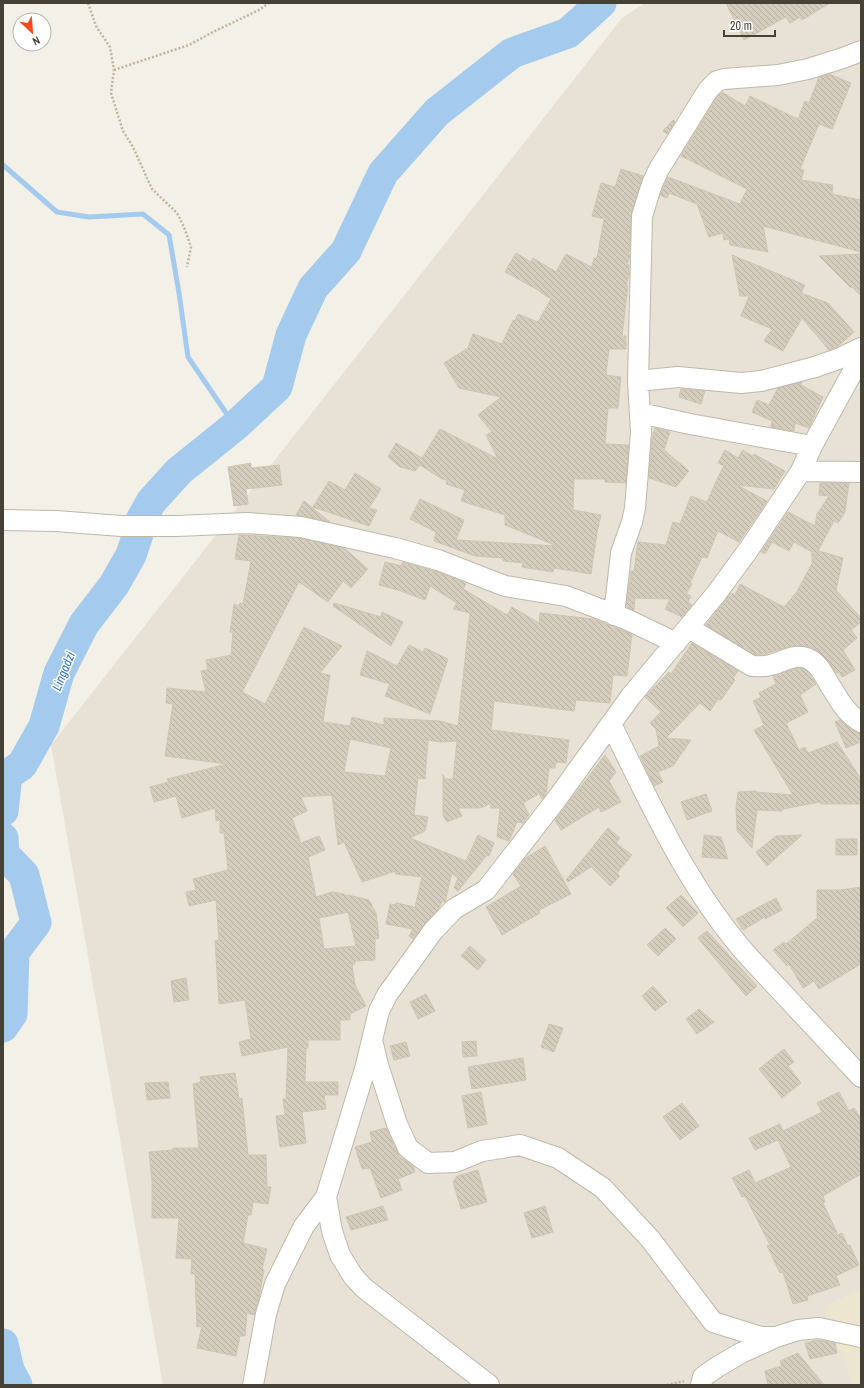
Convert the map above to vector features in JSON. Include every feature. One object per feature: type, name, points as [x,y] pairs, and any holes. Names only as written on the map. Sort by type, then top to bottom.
[{"type":"street","points":[[614,615],[621,553],[632,522],[635,508],[640,452],[638,381],[642,216],[652,184],[659,169],[708,90],[718,81],[724,79],[778,75],[808,69],[861,51]]},
{"type":"street","points":[[638,381],[678,377],[741,383],[761,381],[820,365],[838,359],[861,348]]},
{"type":"street","points":[[253,1385],[266,1314],[275,1284],[304,1226],[326,1197],[365,1069],[379,1011],[387,995],[433,931],[454,909],[486,890],[556,800],[631,696],[690,628],[749,550],[802,471],[812,446],[852,373],[861,361]]},
{"type":"street","points":[[640,413],[690,424],[812,446]]},
{"type":"street","points":[[802,471],[861,472]]},
{"type":"street","points":[[3,520],[56,521],[121,526],[177,526],[247,523],[301,527],[395,548],[438,560],[505,586],[566,596],[614,615],[676,643]]},
{"type":"street","points":[[690,628],[752,666],[762,667],[787,659],[801,657],[812,660],[822,670],[832,690],[847,711],[861,722]]},
{"type":"street","points":[[611,724],[689,877],[709,908],[729,936],[861,1077]]},
{"type":"street","points":[[372,1039],[378,1065],[397,1124],[408,1148],[428,1163],[455,1162],[482,1151],[520,1145],[558,1158],[603,1188],[651,1240],[713,1322],[761,1337],[776,1337]]},
{"type":"street","points":[[326,1197],[332,1231],[340,1255],[353,1276],[364,1288],[489,1385]]},
{"type":"street","points":[[701,1385],[703,1377],[741,1353],[776,1337],[798,1330],[819,1328],[861,1337]]},
{"type":"path","points":[[88,3],[96,26],[110,47],[114,70],[110,93],[123,131],[133,147],[152,189],[177,213],[184,226],[191,247],[187,267]]},
{"type":"path","points":[[114,70],[189,45],[259,10],[269,3]]},
{"type":"shaded area","points":[[645,3],[861,3],[861,1385],[163,1385],[51,745],[622,18]]},
{"type":"shaded area","points":[[861,1289],[861,1385],[853,1385],[823,1307]]},
{"type":"building","points":[[726,3],[830,3],[802,20],[800,17],[790,23],[786,17],[744,40]]},
{"type":"building","points":[[829,74],[851,83],[832,129],[819,124],[800,169],[804,170],[801,180],[833,185],[832,194],[861,200],[861,252],[763,226],[768,252],[730,245],[729,239],[724,240],[723,233],[709,237],[697,204],[669,193],[667,198],[660,195],[668,177],[740,204],[747,189],[681,156],[717,97],[722,92],[745,106],[750,96],[798,119],[805,101],[809,103],[819,77]]},
{"type":"building","points":[[673,120],[675,122],[667,134],[663,131]]},
{"type":"building","points":[[621,169],[643,176],[631,216],[630,250],[628,253],[630,256],[627,265],[629,265],[629,274],[626,286],[628,286],[622,336],[626,336],[626,349],[609,349],[606,375],[621,377],[618,408],[608,408],[605,444],[629,445],[626,483],[605,482],[605,479],[574,479],[573,510],[601,515],[591,574],[554,568],[553,572],[522,567],[523,563],[503,561],[503,558],[475,556],[434,541],[436,532],[410,519],[420,499],[464,520],[456,540],[557,546],[505,525],[505,515],[461,501],[465,490],[446,484],[447,480],[442,479],[420,465],[415,471],[400,467],[388,457],[396,443],[422,458],[440,429],[498,459],[486,435],[492,432],[478,415],[501,397],[459,388],[444,363],[468,348],[473,334],[502,344],[513,320],[515,321],[518,314],[538,322],[551,299],[540,291],[505,272],[516,253],[531,262],[533,258],[556,272],[566,254],[592,267],[594,258],[597,258],[604,219],[592,216],[601,183],[615,187]]},
{"type":"building","points":[[861,254],[861,296],[819,256]]},
{"type":"building","points":[[732,255],[805,285],[801,293],[828,303],[854,332],[837,347],[829,350],[802,318],[783,351],[764,341],[772,329],[741,316],[749,296],[740,296]]},
{"type":"building","points":[[802,382],[801,385],[823,397],[809,428],[795,423],[794,431],[771,427],[772,421],[752,412],[757,400],[769,405],[778,388]]},
{"type":"building","points":[[681,389],[705,391],[701,404],[679,397]]},
{"type":"building","points":[[655,428],[670,432],[664,450],[689,471],[676,487],[649,478],[652,438]]},
{"type":"building","points":[[725,450],[738,458],[743,450],[752,456],[754,454],[785,471],[774,489],[737,485],[767,501],[739,542],[718,531],[707,558],[702,557],[690,583],[692,584],[686,594],[691,596],[688,602],[692,605],[682,617],[665,609],[670,599],[635,598],[634,610],[626,607],[631,571],[634,571],[638,542],[666,545],[673,522],[680,524],[691,496],[707,502],[724,466],[718,463]]},
{"type":"building","points":[[251,463],[251,468],[279,465],[282,485],[246,489],[248,504],[234,506],[228,467]]},
{"type":"building","points":[[355,473],[381,489],[369,508],[377,510],[369,526],[313,507],[329,481],[345,490]]},
{"type":"building","points":[[820,483],[849,483],[845,512],[838,523],[834,521],[812,562],[812,552],[794,542],[789,551],[772,542],[765,554],[761,552],[788,512],[815,526],[817,514],[829,496],[819,495]]},
{"type":"building","points":[[304,501],[330,522],[296,515]]},
{"type":"building","points":[[239,535],[299,538],[344,548],[368,569],[351,588],[343,581],[328,602],[299,582],[242,692],[265,704],[304,627],[342,646],[320,673],[330,675],[323,722],[350,726],[352,717],[384,725],[384,718],[440,721],[458,726],[470,613],[453,609],[457,603],[430,586],[425,600],[379,585],[385,562],[402,566],[403,562],[441,573],[463,582],[466,584],[463,589],[507,615],[512,607],[539,623],[540,613],[593,619],[632,634],[627,676],[613,675],[610,703],[576,700],[574,711],[494,701],[491,730],[569,740],[566,763],[556,762],[555,768],[549,768],[546,795],[542,799],[538,791],[537,795],[523,803],[529,815],[523,823],[517,822],[509,841],[497,837],[500,808],[490,808],[492,803],[480,808],[458,808],[462,816],[447,822],[443,815],[443,774],[445,779],[453,779],[457,741],[441,742],[428,740],[425,779],[418,778],[414,815],[428,817],[425,831],[410,838],[466,861],[478,835],[494,843],[489,856],[487,855],[458,891],[454,888],[458,878],[452,873],[445,902],[442,901],[438,910],[425,923],[413,939],[409,936],[413,929],[386,924],[390,904],[395,905],[396,903],[415,907],[422,877],[395,874],[396,871],[362,882],[344,842],[338,845],[332,795],[301,797],[307,811],[292,818],[301,843],[319,836],[325,850],[308,857],[316,897],[332,892],[369,900],[376,913],[379,938],[375,939],[375,960],[355,961],[355,964],[352,965],[355,985],[366,1006],[350,1014],[350,1020],[340,1020],[340,1040],[308,1040],[308,1048],[306,1048],[305,1082],[338,1082],[338,1095],[324,1095],[326,1109],[302,1112],[306,1143],[280,1147],[276,1116],[285,1115],[283,1099],[286,1099],[288,1047],[242,1056],[239,1042],[251,1039],[245,1000],[219,1004],[215,941],[219,940],[216,900],[189,906],[186,892],[196,890],[193,879],[228,870],[224,833],[220,833],[220,820],[216,821],[215,808],[182,818],[176,796],[154,802],[150,787],[169,782],[167,779],[227,764],[165,756],[173,704],[166,703],[167,688],[206,692],[201,671],[208,670],[206,660],[231,655],[233,632],[230,632],[234,604],[239,606],[240,603],[243,604],[251,561],[235,559]],"holes":[[[350,739],[391,748],[385,776],[344,772]],[[348,912],[356,946],[324,949],[319,918]]]},
{"type":"building","points":[[819,551],[843,558],[836,590],[861,618],[861,622],[851,630],[857,638],[843,650],[855,670],[842,677],[838,672],[836,673],[830,663],[821,654],[813,648],[804,646],[792,646],[765,654],[755,655],[706,625],[731,593],[735,595],[740,584],[784,607],[796,593]]},
{"type":"building","points":[[334,603],[381,617],[382,612],[403,622],[391,646],[333,606]]},
{"type":"building","points":[[692,643],[738,671],[733,678],[735,680],[721,700],[718,699],[710,711],[700,703],[666,738],[691,740],[673,766],[658,772],[663,782],[654,786],[640,756],[659,746],[656,729],[650,723],[661,712],[645,697],[669,672],[671,674]]},
{"type":"building","points":[[409,645],[423,652],[425,648],[448,659],[430,714],[385,696],[390,684],[360,675],[367,651],[397,666]]},
{"type":"building","points":[[796,668],[801,668],[807,671],[816,684],[800,695],[808,712],[786,723],[799,750],[805,747],[808,753],[837,742],[861,779],[861,804],[821,804],[820,802],[783,809],[782,811],[757,810],[752,848],[737,831],[736,808],[738,792],[756,791],[793,795],[754,730],[764,725],[753,701],[761,697],[759,693],[776,684],[773,676]]},
{"type":"building","points":[[840,720],[850,729],[861,733],[861,742],[846,748],[835,722]]},
{"type":"building","points":[[605,755],[616,772],[609,781],[621,802],[601,812],[599,807],[561,830],[555,820]]},
{"type":"building","points":[[706,794],[712,811],[687,820],[681,802]]},
{"type":"building","points":[[608,828],[620,838],[616,843],[632,855],[617,873],[620,876],[610,886],[591,867],[568,882],[566,880]]},
{"type":"building","points":[[704,835],[721,837],[728,859],[702,857]]},
{"type":"building","points":[[802,835],[767,866],[756,852],[776,836]]},
{"type":"building","points":[[836,839],[857,839],[857,855],[836,855]]},
{"type":"building","points":[[545,846],[571,894],[539,910],[540,913],[502,935],[486,907],[521,886],[513,874],[526,858]]},
{"type":"building","points":[[861,887],[861,964],[819,989],[814,981],[803,988],[789,964],[787,966],[773,950],[784,942],[786,944],[816,919],[817,921],[817,890],[841,890]]},
{"type":"building","points":[[681,895],[698,913],[683,927],[666,908]]},
{"type":"building","points":[[776,898],[782,910],[765,919],[765,917],[743,930],[736,919]]},
{"type":"building","points":[[665,928],[676,939],[658,956],[647,945]]},
{"type":"building","points":[[707,931],[757,986],[746,996],[698,938]]},
{"type":"building","points":[[470,946],[486,960],[478,970],[461,956]]},
{"type":"building","points":[[186,978],[189,1000],[174,1002],[171,981]]},
{"type":"building","points":[[653,986],[667,1002],[655,1011],[642,996]]},
{"type":"building","points":[[426,994],[435,1011],[418,1019],[410,1002]]},
{"type":"building","points":[[699,1009],[714,1022],[697,1034],[686,1019]]},
{"type":"building","points":[[549,1024],[563,1028],[554,1052],[541,1047]]},
{"type":"building","points":[[476,1041],[477,1056],[463,1057],[462,1042]]},
{"type":"building","points":[[406,1042],[410,1056],[394,1060],[390,1046]]},
{"type":"building","points":[[784,1049],[794,1062],[788,1066],[801,1083],[782,1098],[759,1069]]},
{"type":"building","points":[[523,1058],[526,1080],[472,1089],[468,1067]]},
{"type":"building","points":[[235,1073],[239,1099],[242,1098],[248,1155],[266,1155],[267,1187],[271,1187],[268,1204],[253,1202],[251,1215],[248,1215],[243,1243],[267,1249],[262,1269],[264,1270],[259,1297],[254,1315],[247,1313],[245,1336],[240,1336],[236,1356],[197,1348],[202,1326],[197,1327],[195,1274],[191,1274],[192,1259],[176,1258],[179,1218],[152,1218],[152,1181],[149,1152],[173,1150],[173,1148],[199,1148],[193,1084],[201,1082],[200,1077]]},
{"type":"building","points":[[168,1082],[170,1098],[147,1100],[145,1083]]},
{"type":"building","points":[[481,1092],[487,1124],[468,1128],[462,1096]]},
{"type":"building","points":[[839,1092],[849,1111],[854,1108],[861,1119],[861,1174],[823,1196],[825,1202],[823,1203],[838,1235],[842,1233],[848,1246],[850,1245],[859,1265],[836,1276],[840,1285],[807,1296],[808,1300],[793,1304],[783,1272],[780,1273],[767,1246],[770,1245],[745,1196],[742,1197],[732,1178],[749,1170],[755,1183],[791,1167],[778,1140],[755,1150],[749,1138],[780,1124],[783,1131],[822,1112],[817,1103]]},
{"type":"building","points":[[682,1103],[699,1126],[680,1140],[663,1117]]},
{"type":"building","points":[[386,1128],[400,1157],[413,1166],[415,1172],[398,1179],[402,1190],[381,1198],[370,1168],[362,1169],[355,1147],[372,1142],[370,1132]]},
{"type":"building","points":[[478,1170],[487,1202],[461,1209],[453,1182],[457,1176]]},
{"type":"building","points":[[383,1206],[388,1220],[351,1230],[346,1217]]},
{"type":"building","points":[[545,1206],[553,1232],[532,1238],[524,1213]]},
{"type":"building","points":[[818,1340],[835,1343],[837,1353],[810,1359],[805,1343]]},
{"type":"building","points":[[798,1353],[824,1385],[768,1385],[765,1371],[782,1366],[780,1361]]},
{"type":"waterway","points":[[141,520],[151,502],[179,471],[235,426],[277,387],[291,335],[313,288],[346,251],[383,173],[437,112],[512,53],[568,33],[601,3]]},
{"type":"waterway","points":[[3,165],[57,212],[89,217],[143,214],[169,235],[188,357],[235,426]]},
{"type":"waterway","name":"Lingadzi","points":[[3,811],[7,775],[22,765],[44,726],[59,673],[84,624],[114,585],[131,555],[138,534]]},
{"type":"waterway","name":"Lingadzi","points":[[3,838],[4,854],[24,875],[36,923],[14,952],[12,1014],[3,1027]]},
{"type":"waterway","name":"Lingadzi","points":[[3,1344],[9,1370],[17,1385]]}]
